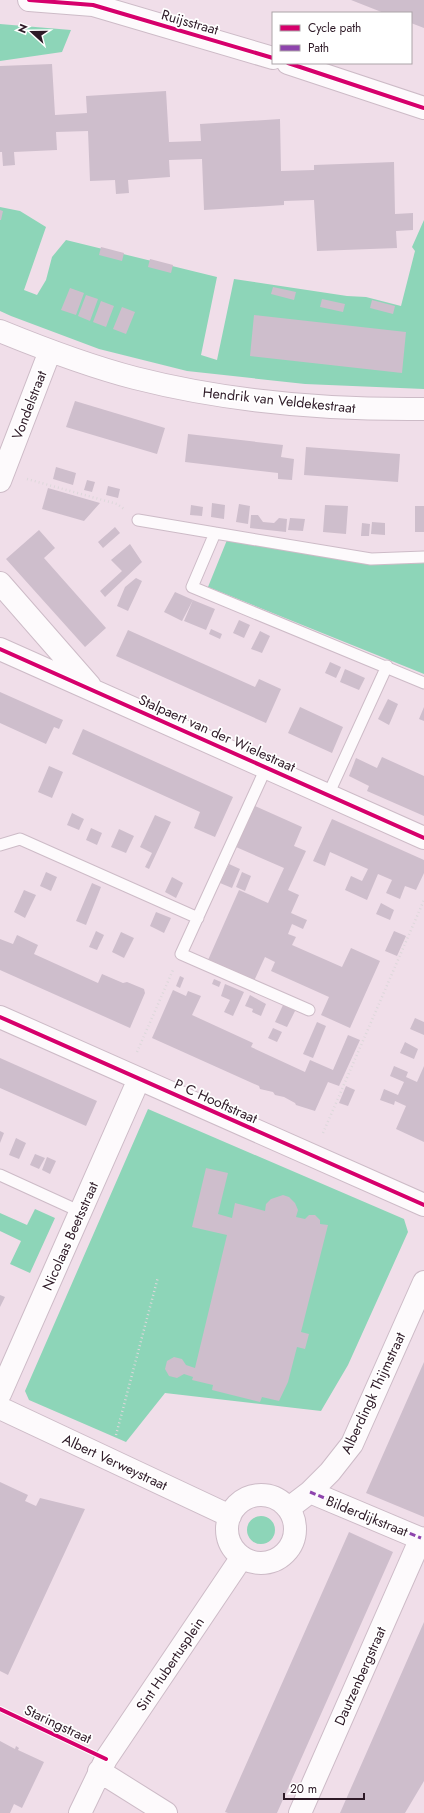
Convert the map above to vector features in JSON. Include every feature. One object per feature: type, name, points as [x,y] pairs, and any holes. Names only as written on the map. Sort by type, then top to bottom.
[{"type":"street","name":"Ruijsstraat","points":[[29,0],[94,3],[272,58]]},
{"type":"street","points":[[291,64],[424,108]]},
{"type":"street","name":"Hendrik van Veldekestraat","points":[[0,331],[50,351],[135,378],[232,398],[356,409],[424,409]]},
{"type":"street","name":"Vondelstraat","points":[[2,477],[50,351]]},
{"type":"street","name":"Stalpaert van der Wielestraat","points":[[0,583],[95,691]]},
{"type":"street","name":"Stalpaert van der Wielestraat","points":[[0,649],[424,838]]},
{"type":"street","name":"P C Hooftstraat","points":[[0,1017],[424,1206]]},
{"type":"street","name":"Nicolaas Beetsstraat","points":[[0,1394],[81,1212],[133,1076]]},
{"type":"street","name":"Alberdingk Thijmstraat","points":[[289,1508],[310,1492],[334,1468],[352,1444],[424,1282]]},
{"type":"street","name":"Albert Verweystraat","points":[[0,1408],[230,1516]]},
{"type":"street","name":"Bilderdijkstraat","points":[[310,1492],[423,1539]]},
{"type":"street","points":[[255,1495],[269,1495],[279,1500],[289,1508],[294,1519],[296,1532],[292,1544],[284,1554],[275,1561],[264,1563],[252,1562],[242,1557],[232,1548],[228,1539],[227,1528],[230,1516],[236,1506],[245,1499],[255,1495]]},
{"type":"street","name":"Dautzenbergstraat","points":[[300,1813],[423,1539]]},
{"type":"street","name":"Sint Hubertusplein","points":[[80,1813],[106,1758],[242,1557]]},
{"type":"street","points":[[99,1771],[166,1813]]},
{"type":"lane","points":[[138,520],[372,560],[424,557]]},
{"type":"lane","points":[[215,533],[192,587],[424,683]]},
{"type":"lane","points":[[328,796],[386,666]]},
{"type":"lane","points":[[266,768],[181,954],[309,1010]]},
{"type":"lane","points":[[0,845],[20,839],[198,918]]},
{"type":"lane","points":[[0,1175],[81,1212]]},
{"type":"path","points":[[2,477],[117,504],[138,520]]},
{"type":"path","points":[[313,1156],[424,900]]},
{"type":"path","points":[[133,1076],[181,954]]},
{"type":"path","points":[[109,1458],[158,1277]]},
{"type":"green space","points":[[0,24],[71,30],[62,52],[0,61]]},
{"type":"green space","points":[[0,207],[20,211],[46,227],[24,290],[37,295],[46,280],[52,257],[66,240],[217,277],[201,355],[217,360],[234,279],[347,296],[366,297],[401,306],[415,251],[412,247],[424,220],[424,389],[305,384],[187,371],[99,349],[11,316],[0,311]]},
{"type":"green space","points":[[227,540],[371,565],[424,563],[424,674],[208,587]]},
{"type":"green space","points":[[148,1109],[404,1219],[408,1232],[348,1365],[321,1411],[165,1393],[126,1442],[29,1400],[25,1391]]},
{"type":"green space","points":[[35,1209],[55,1218],[30,1273],[10,1264],[21,1241],[0,1231],[0,1213],[27,1225]]},
{"type":"green space","points":[[261,1516],[267,1517],[271,1520],[274,1524],[274,1536],[271,1540],[267,1543],[261,1544],[255,1543],[251,1540],[248,1536],[247,1530],[248,1524],[251,1520],[255,1517]]},
{"type":"building","points":[[351,0],[424,0],[424,28],[412,23],[412,12],[381,12]]},
{"type":"building","points":[[52,64],[55,115],[87,113],[86,96],[166,91],[169,142],[201,141],[200,124],[280,119],[281,171],[314,170],[314,165],[394,162],[395,214],[413,213],[413,230],[396,231],[397,248],[317,251],[314,200],[284,201],[284,205],[204,210],[202,159],[169,160],[170,177],[128,180],[129,193],[116,194],[115,180],[90,181],[88,131],[56,132],[57,150],[14,152],[15,165],[3,166],[2,152],[0,152],[0,66]]},
{"type":"building","points":[[0,210],[3,211],[1,220],[0,220]]},
{"type":"building","points":[[101,247],[124,253],[122,261],[99,255]]},
{"type":"building","points":[[150,259],[173,265],[171,273],[148,267]]},
{"type":"building","points":[[273,287],[296,292],[294,300],[271,294]]},
{"type":"building","points":[[70,288],[84,293],[76,315],[61,310]]},
{"type":"building","points":[[86,295],[98,299],[90,321],[78,316]]},
{"type":"building","points":[[322,299],[345,304],[343,312],[320,307]]},
{"type":"building","points":[[372,300],[395,306],[393,314],[370,308]]},
{"type":"building","points":[[101,301],[114,306],[106,327],[93,322]]},
{"type":"building","points":[[122,307],[135,312],[126,334],[113,329]]},
{"type":"building","points":[[254,315],[406,332],[402,373],[250,356]]},
{"type":"building","points":[[75,401],[165,428],[157,454],[66,427]]},
{"type":"building","points":[[188,434],[283,445],[281,457],[294,459],[292,480],[278,479],[278,473],[185,462]]},
{"type":"building","points":[[306,447],[400,454],[398,482],[304,475]]},
{"type":"building","points":[[56,467],[76,473],[73,485],[53,479]]},
{"type":"building","points":[[87,480],[95,482],[92,492],[84,490]]},
{"type":"building","points":[[108,486],[120,489],[118,498],[106,495]]},
{"type":"building","points":[[48,488],[100,503],[84,521],[42,509]]},
{"type":"building","points":[[212,503],[225,505],[224,519],[211,517]]},
{"type":"building","points":[[239,504],[250,506],[248,524],[236,522]]},
{"type":"building","points":[[191,505],[203,507],[202,516],[190,515]]},
{"type":"building","points":[[325,505],[348,506],[346,534],[323,532]]},
{"type":"building","points":[[415,506],[424,506],[424,532],[415,532]]},
{"type":"building","points":[[251,515],[258,515],[263,522],[274,523],[279,518],[287,519],[286,532],[250,528]]},
{"type":"building","points":[[290,518],[305,519],[303,531],[288,530]]},
{"type":"building","points":[[372,522],[385,523],[385,535],[371,534]]},
{"type":"building","points":[[362,523],[370,524],[369,536],[361,536]]},
{"type":"building","points":[[115,527],[120,533],[103,548],[98,542]]},
{"type":"building","points":[[39,530],[55,548],[44,558],[106,628],[85,647],[6,559]]},
{"type":"building","points":[[130,544],[142,562],[105,597],[100,591],[122,571],[111,560]]},
{"type":"building","points":[[136,578],[142,581],[128,611],[117,606],[125,587]]},
{"type":"building","points":[[175,592],[193,600],[182,621],[164,612]]},
{"type":"building","points":[[193,600],[215,609],[206,630],[184,621]]},
{"type":"building","points":[[239,620],[250,625],[244,638],[233,633]]},
{"type":"building","points":[[211,629],[222,634],[220,639],[209,634]]},
{"type":"building","points":[[128,630],[255,687],[259,679],[281,689],[266,723],[116,656]]},
{"type":"building","points":[[260,631],[270,636],[262,653],[251,649]]},
{"type":"building","points":[[330,662],[341,667],[336,678],[325,673]]},
{"type":"building","points":[[345,669],[365,678],[359,690],[340,682]]},
{"type":"building","points":[[0,692],[63,720],[59,729],[54,727],[46,744],[0,723]]},
{"type":"building","points":[[388,699],[398,704],[389,725],[378,719]]},
{"type":"building","points":[[300,707],[343,727],[332,753],[288,733]]},
{"type":"building","points":[[424,707],[424,721],[419,719]]},
{"type":"building","points":[[83,729],[233,797],[215,837],[194,828],[200,812],[72,754]]},
{"type":"building","points":[[382,757],[424,776],[424,816],[367,791],[369,786],[349,776],[356,758],[377,768]]},
{"type":"building","points":[[49,766],[63,772],[52,798],[38,792]]},
{"type":"building","points":[[255,806],[302,827],[294,846],[306,851],[288,890],[299,895],[291,913],[307,920],[303,929],[292,924],[288,934],[296,937],[292,945],[342,967],[351,948],[380,961],[350,1028],[321,1015],[329,997],[271,971],[275,962],[265,957],[254,981],[208,960],[239,890],[268,903],[284,868],[236,847]]},
{"type":"building","points":[[72,813],[84,819],[79,830],[67,825]]},
{"type":"building","points":[[155,815],[171,822],[149,869],[145,867],[152,853],[140,847]]},
{"type":"building","points":[[332,819],[424,860],[424,873],[416,890],[405,886],[400,899],[386,893],[392,880],[378,874],[367,900],[345,890],[351,876],[362,881],[368,869],[330,852],[325,866],[313,861]]},
{"type":"building","points":[[91,828],[102,833],[97,845],[86,840]]},
{"type":"building","points":[[119,829],[134,836],[126,853],[111,847]]},
{"type":"building","points":[[229,864],[240,869],[232,888],[220,883]]},
{"type":"building","points":[[46,872],[57,877],[51,891],[40,886]]},
{"type":"building","points":[[242,872],[251,876],[245,891],[236,887]]},
{"type":"building","points":[[172,877],[183,883],[176,898],[165,892]]},
{"type":"building","points":[[92,883],[101,887],[86,925],[76,921]]},
{"type":"building","points":[[24,890],[36,895],[25,918],[14,912]]},
{"type":"building","points":[[381,903],[394,910],[390,920],[376,914]]},
{"type":"building","points":[[156,912],[171,918],[164,933],[150,926]]},
{"type":"building","points":[[96,931],[104,935],[97,950],[89,947]]},
{"type":"building","points":[[394,931],[406,936],[397,956],[385,951]]},
{"type":"building","points":[[121,932],[134,938],[124,958],[112,952]]},
{"type":"building","points":[[17,935],[38,945],[34,954],[98,983],[102,974],[123,983],[127,982],[144,989],[145,993],[130,1028],[0,970],[0,939],[13,944]]},
{"type":"building","points":[[180,976],[184,978],[180,988],[176,986]]},
{"type":"building","points":[[214,979],[221,982],[219,987],[212,984]]},
{"type":"building","points":[[225,984],[244,992],[233,1016],[224,1012],[230,1000],[221,996]]},
{"type":"building","points":[[173,990],[186,996],[188,991],[201,996],[192,1015],[253,1043],[251,1047],[305,1072],[310,1060],[333,1070],[348,1035],[360,1040],[339,1086],[328,1082],[315,1111],[296,1105],[284,1097],[275,1095],[273,1092],[260,1089],[259,1086],[152,1038]]},
{"type":"building","points":[[250,995],[266,1004],[261,1016],[252,1012],[253,1009],[245,1006]]},
{"type":"building","points":[[284,1003],[296,1009],[287,1027],[275,1022]]},
{"type":"building","points":[[415,1018],[424,1022],[424,1035],[410,1029]]},
{"type":"building","points":[[317,1022],[326,1026],[313,1058],[303,1054]]},
{"type":"building","points":[[273,1028],[282,1032],[277,1042],[268,1038]]},
{"type":"building","points":[[405,1042],[418,1049],[414,1059],[400,1053]]},
{"type":"building","points":[[0,1058],[97,1101],[86,1126],[0,1088]]},
{"type":"building","points":[[394,1066],[408,1072],[406,1077],[417,1082],[424,1066],[424,1142],[396,1129],[406,1106],[395,1101],[394,1105],[380,1100],[384,1089],[398,1095],[404,1082],[390,1076]]},
{"type":"building","points":[[346,1086],[355,1090],[348,1106],[339,1103]]},
{"type":"building","points":[[0,1131],[4,1133],[0,1143]]},
{"type":"building","points":[[16,1138],[26,1143],[19,1159],[9,1155]]},
{"type":"building","points":[[35,1154],[45,1158],[39,1169],[30,1165]]},
{"type":"building","points":[[47,1157],[56,1161],[50,1174],[42,1170]]},
{"type":"building","points":[[206,1168],[228,1173],[218,1214],[232,1218],[235,1203],[265,1211],[266,1204],[271,1199],[283,1195],[289,1197],[295,1203],[298,1210],[296,1217],[305,1219],[309,1215],[315,1215],[320,1220],[320,1224],[328,1225],[301,1332],[309,1334],[305,1349],[297,1347],[288,1382],[279,1401],[262,1397],[260,1402],[212,1390],[213,1385],[192,1380],[193,1377],[184,1374],[177,1378],[169,1376],[165,1369],[167,1361],[174,1357],[182,1359],[186,1365],[195,1368],[227,1235],[192,1227]]},
{"type":"building","points":[[0,1295],[5,1297],[0,1307]]},
{"type":"building","points":[[424,1362],[424,1517],[366,1493]]},
{"type":"building","points":[[0,1482],[28,1495],[25,1501],[36,1506],[40,1498],[85,1509],[8,1675],[0,1671]]},
{"type":"building","points":[[349,1532],[393,1552],[277,1813],[225,1812]]},
{"type":"building","points":[[424,1622],[424,1781],[405,1813],[340,1813]]},
{"type":"building","points":[[0,1741],[15,1749],[16,1746],[19,1748],[18,1750],[44,1762],[22,1808],[14,1804],[10,1813],[0,1813]]},
{"type":"marked path","points":[[310,1492],[421,1538]]},
{"type":"cycle path","points":[[29,0],[93,5],[272,58]]},
{"type":"cycle path","points":[[291,64],[424,108]]},
{"type":"cycle path","points":[[0,649],[424,838]]},
{"type":"cycle path","points":[[0,1017],[424,1205]]},
{"type":"cycle path","name":"Staringstraat","points":[[0,1709],[106,1759]]}]
